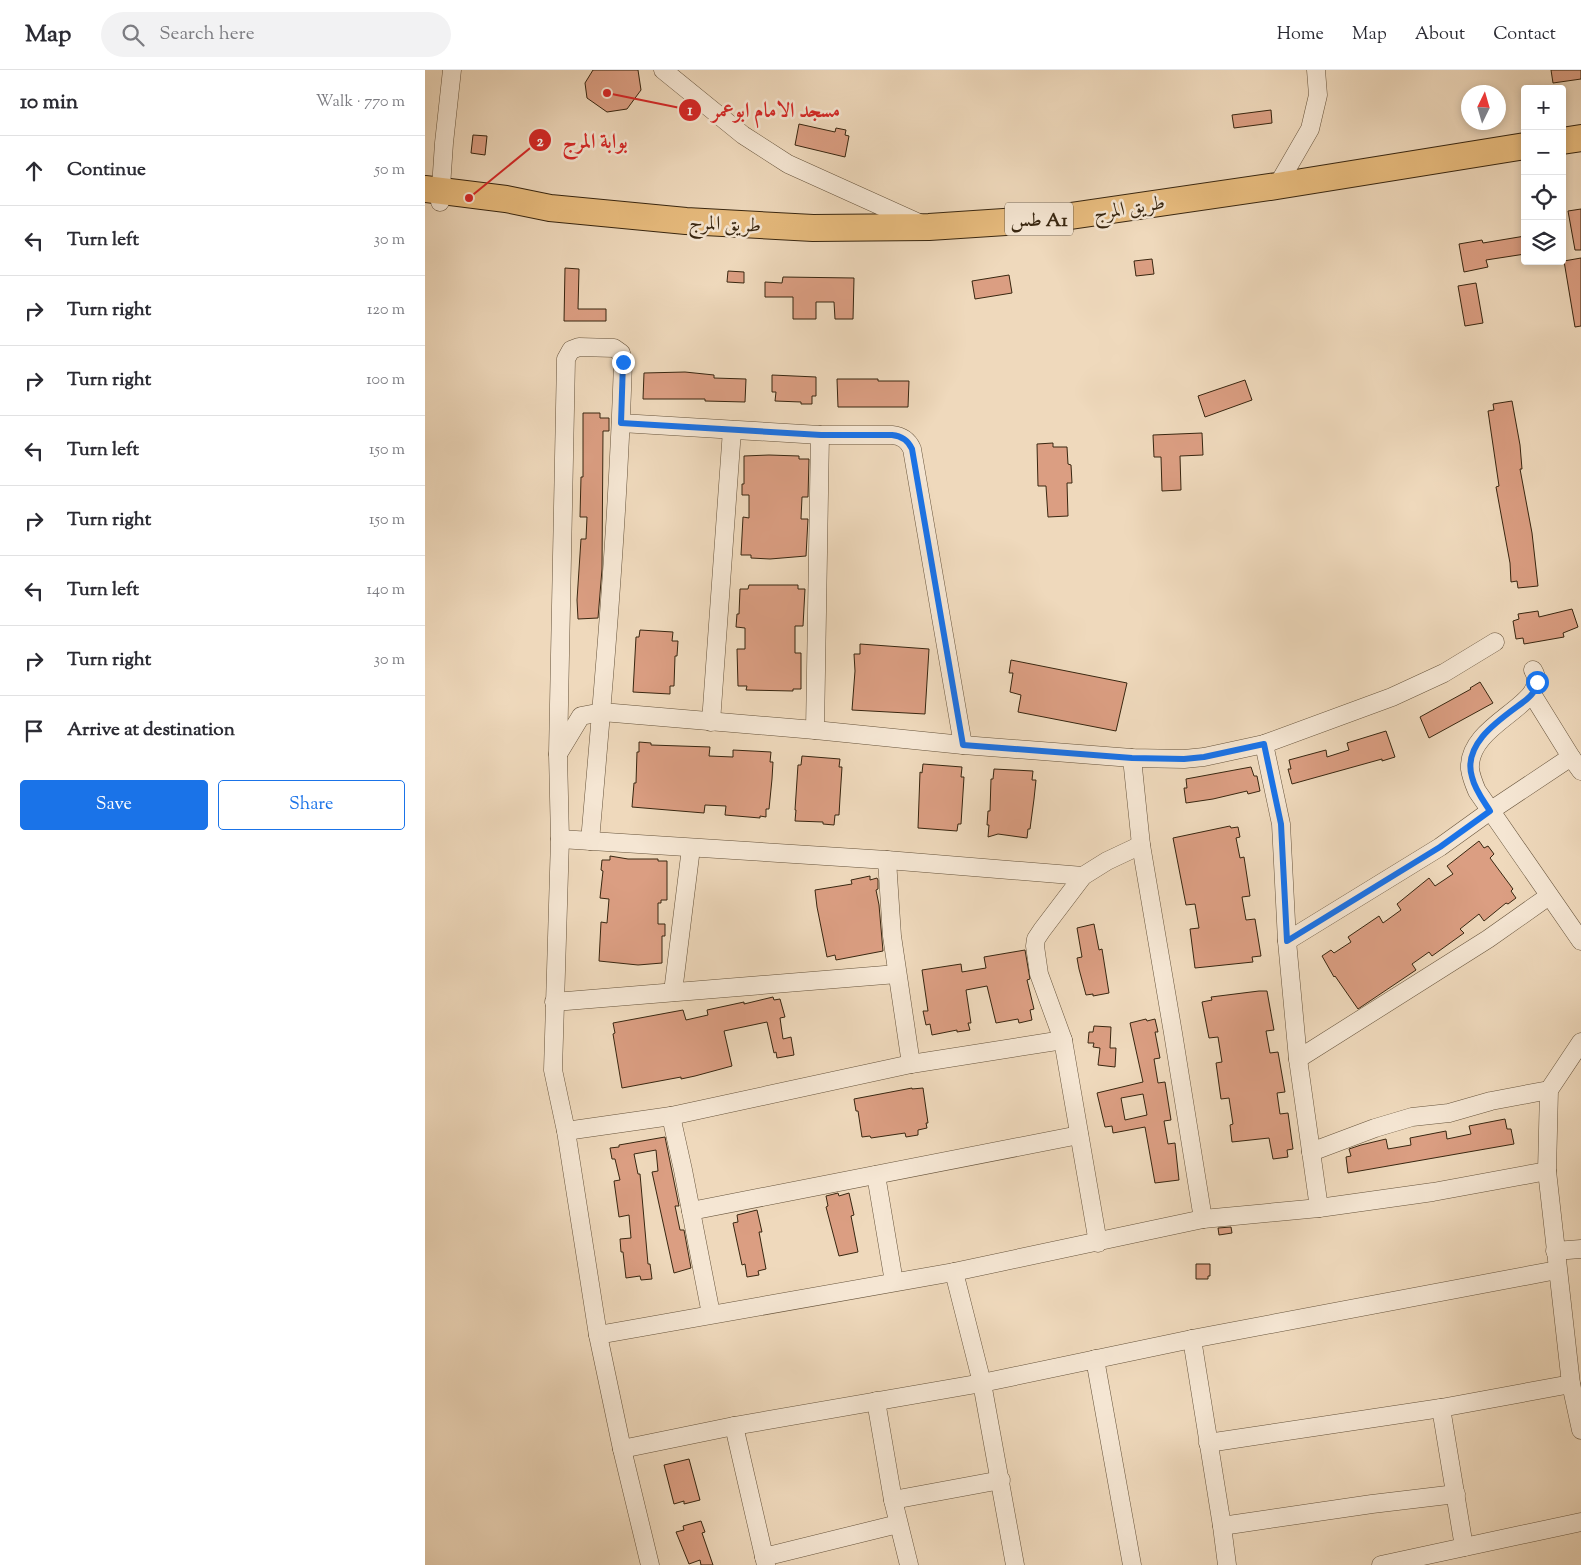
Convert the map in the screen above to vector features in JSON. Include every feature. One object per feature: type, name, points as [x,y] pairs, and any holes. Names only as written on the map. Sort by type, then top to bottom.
[{"type":"highway","points":[[1566,140],[1581,138]]},
{"type":"highway","name":"طريق المرج","points":[[433,196],[495,209],[550,208],[686,221],[813,228],[929,227],[1050,219],[1277,186],[1521,147]]},
{"type":"street","points":[[433,196],[444,143],[452,70]]},
{"type":"street","points":[[663,70],[743,135],[788,164],[929,227]]},
{"type":"street","points":[[1277,186],[1310,129],[1318,95],[1316,70]]},
{"type":"street","points":[[590,841],[602,712],[621,423],[623,362],[621,353],[614,348],[579,347],[571,350],[566,359],[558,754],[560,839],[553,1070],[566,1131],[598,1334],[622,1449],[650,1565]]},
{"type":"street","points":[[621,423],[821,435],[898,436],[909,442],[912,449],[963,745]]},
{"type":"street","points":[[711,722],[732,430]]},
{"type":"street","points":[[815,730],[821,435]]},
{"type":"street","points":[[558,754],[581,716],[602,712],[963,745],[1132,758],[1184,759],[1204,757],[1264,744],[1392,697],[1444,673],[1495,642]]},
{"type":"street","points":[[1533,670],[1537,678],[1537,686],[1532,694],[1489,730],[1477,743],[1473,750],[1470,768],[1477,791],[1581,941]]},
{"type":"street","points":[[1287,941],[1440,847],[1490,811],[1576,764],[1532,694]]},
{"type":"street","points":[[1264,744],[1281,824],[1287,941],[1298,1059],[1319,1208]]},
{"type":"street","points":[[1132,758],[1141,845],[1203,1219]]},
{"type":"street","points":[[560,839],[887,860],[1083,876]]},
{"type":"street","points":[[1098,1243],[1063,1040],[1039,974],[1035,946],[1036,939],[1042,930],[1083,876],[1107,861],[1141,845]]},
{"type":"street","points":[[673,992],[691,848]]},
{"type":"street","points":[[887,860],[892,936],[911,1064]]},
{"type":"street","points":[[1298,1059],[1488,939],[1549,896]]},
{"type":"street","points":[[554,1002],[897,974]]},
{"type":"street","points":[[566,1131],[671,1116],[911,1064],[1063,1040]]},
{"type":"street","points":[[1581,1042],[1549,1090],[1547,1171],[1571,1384],[1581,1430]]},
{"type":"street","points":[[1311,1152],[1375,1128],[1413,1117],[1449,1113],[1549,1090]]},
{"type":"street","points":[[671,1116],[711,1314]]},
{"type":"street","points":[[691,1211],[1079,1136]]},
{"type":"street","points":[[598,1334],[954,1272],[1098,1243],[1203,1219],[1319,1208],[1433,1192],[1547,1171]]},
{"type":"street","points":[[876,1175],[894,1282]]},
{"type":"street","points":[[1555,1251],[1581,1249]]},
{"type":"street","points":[[622,1449],[734,1426],[982,1383],[1192,1339],[1557,1270]]},
{"type":"street","points":[[954,1272],[982,1383],[1015,1565]]},
{"type":"street","points":[[1192,1339],[1227,1565]]},
{"type":"street","points":[[1095,1359],[1132,1565]]},
{"type":"street","points":[[1208,1443],[1441,1408],[1571,1384]]},
{"type":"street","points":[[876,1401],[893,1500],[909,1565]]},
{"type":"street","points":[[1441,1408],[1464,1547]]},
{"type":"street","points":[[734,1426],[765,1561],[898,1524]]},
{"type":"street","points":[[893,1500],[1001,1480]]},
{"type":"street","points":[[1222,1526],[1456,1494]]},
{"type":"street","points":[[1381,1565],[1581,1522]]},
{"type":"building","points":[[593,70],[638,70],[641,90],[627,109],[607,112],[587,98],[585,83]]},
{"type":"building","points":[[1551,70],[1581,70],[1581,79],[1553,83]]},
{"type":"building","points":[[1271,110],[1272,123],[1234,128],[1232,115]]},
{"type":"building","points":[[799,124],[835,132],[836,128],[846,130],[845,135],[849,136],[845,157],[795,145]]},
{"type":"building","points":[[473,135],[487,136],[485,155],[471,153]]},
{"type":"building","points":[[1581,209],[1581,250],[1575,250],[1568,211]]},
{"type":"building","points":[[1521,237],[1521,255],[1486,260],[1488,267],[1464,272],[1459,244],[1482,240],[1483,243]]},
{"type":"building","points":[[1581,258],[1581,326],[1575,327],[1565,265],[1566,261]]},
{"type":"building","points":[[1152,259],[1154,274],[1136,276],[1134,261]]},
{"type":"building","points":[[565,268],[579,269],[578,309],[606,309],[606,321],[564,321]]},
{"type":"building","points":[[728,271],[744,272],[744,283],[727,282]]},
{"type":"building","points":[[1009,275],[1012,293],[975,299],[972,281]]},
{"type":"building","points":[[783,277],[854,278],[853,319],[835,319],[834,302],[816,302],[816,319],[793,319],[793,297],[765,297],[765,282],[782,283]]},
{"type":"building","points":[[1476,283],[1483,323],[1465,326],[1458,286]]},
{"type":"building","points":[[685,372],[714,375],[714,378],[746,379],[745,402],[705,401],[705,399],[643,399],[644,373]]},
{"type":"building","points":[[772,375],[816,377],[816,396],[812,396],[812,404],[775,401],[776,392],[772,392]]},
{"type":"building","points":[[837,379],[909,381],[908,407],[838,407]]},
{"type":"building","points":[[1245,380],[1252,400],[1205,417],[1198,396]]},
{"type":"building","points":[[1512,401],[1520,445],[1522,469],[1520,469],[1532,533],[1538,586],[1518,588],[1517,581],[1511,582],[1510,563],[1496,487],[1499,486],[1488,411],[1494,410],[1493,404]]},
{"type":"building","points":[[583,413],[600,413],[600,418],[609,418],[609,431],[603,431],[602,569],[598,618],[578,619],[577,600],[581,539],[586,539],[587,517],[580,517],[581,477],[583,477]]},
{"type":"building","points":[[1202,433],[1203,455],[1180,456],[1181,490],[1162,491],[1161,457],[1154,457],[1153,435]]},
{"type":"building","points":[[1053,443],[1053,447],[1067,447],[1068,464],[1071,465],[1072,483],[1067,483],[1068,516],[1048,517],[1046,486],[1038,486],[1037,444]]},
{"type":"building","points":[[744,456],[799,456],[799,459],[809,459],[808,497],[802,497],[801,519],[808,519],[806,556],[770,559],[751,558],[751,555],[741,555],[743,517],[749,518],[749,495],[742,495]]},
{"type":"building","points":[[749,585],[798,585],[798,589],[805,589],[803,626],[795,626],[795,653],[801,653],[801,689],[793,689],[793,691],[746,690],[747,686],[738,686],[737,649],[745,649],[745,628],[736,627],[737,614],[739,614],[740,589],[748,589]]},
{"type":"building","points":[[1572,609],[1578,627],[1563,633],[1564,637],[1524,644],[1523,638],[1516,639],[1513,621],[1519,619],[1518,614],[1538,611],[1539,617]]},
{"type":"building","points":[[640,630],[673,632],[672,641],[678,641],[677,656],[675,656],[674,686],[670,686],[670,694],[633,692],[636,637],[639,637]]},
{"type":"building","points":[[860,644],[929,649],[925,714],[852,710],[855,671],[854,654],[860,654]]},
{"type":"building","points":[[1011,660],[1127,683],[1116,731],[1018,712],[1021,695],[1010,692],[1013,673],[1009,673]]},
{"type":"building","points":[[1480,682],[1493,703],[1429,738],[1420,717],[1471,689]]},
{"type":"building","points":[[1386,731],[1395,757],[1292,784],[1288,769],[1291,769],[1289,760],[1326,750],[1327,757],[1349,750],[1347,743]]},
{"type":"building","points":[[639,742],[651,743],[651,745],[710,747],[709,756],[733,757],[733,750],[771,752],[770,762],[773,762],[772,779],[769,809],[766,809],[766,817],[725,815],[726,806],[705,805],[704,813],[632,807]]},
{"type":"building","points":[[802,756],[840,759],[839,767],[842,767],[839,815],[835,815],[834,825],[823,824],[823,822],[795,821],[798,765],[801,765]]},
{"type":"building","points":[[923,764],[962,767],[961,777],[964,777],[961,824],[958,824],[957,831],[918,828],[920,772],[922,773]]},
{"type":"building","points":[[1251,767],[1254,776],[1257,776],[1260,791],[1248,794],[1247,791],[1186,803],[1184,788],[1187,788],[1186,779]]},
{"type":"building","points":[[994,769],[1033,771],[1032,780],[1036,780],[1030,829],[1028,829],[1027,838],[998,834],[988,837],[988,811],[990,811],[991,779],[993,779]]},
{"type":"building","points":[[1230,826],[1231,828],[1238,827],[1240,837],[1236,838],[1240,858],[1244,857],[1250,896],[1242,897],[1246,920],[1255,919],[1261,956],[1252,957],[1253,962],[1195,968],[1190,929],[1199,928],[1195,904],[1186,905],[1173,838]]},
{"type":"building","points":[[1479,841],[1484,848],[1488,846],[1494,854],[1490,858],[1513,889],[1511,891],[1516,898],[1508,904],[1506,903],[1484,921],[1479,914],[1460,929],[1464,933],[1432,956],[1429,952],[1412,964],[1416,970],[1358,1009],[1334,977],[1322,956],[1331,950],[1334,953],[1351,942],[1348,937],[1379,916],[1383,923],[1401,910],[1397,904],[1429,878],[1435,886],[1453,874],[1447,866]]},
{"type":"building","points":[[610,856],[667,861],[667,900],[661,900],[661,903],[658,903],[658,924],[665,924],[665,936],[662,936],[662,963],[638,965],[599,961],[601,922],[607,923],[609,899],[600,898],[603,871],[601,870],[602,860],[610,860]]},
{"type":"building","points":[[870,876],[870,880],[877,878],[878,880],[878,889],[876,890],[883,951],[836,960],[835,955],[827,957],[815,890],[852,884],[851,880]]},
{"type":"building","points":[[1094,924],[1099,950],[1102,949],[1109,993],[1093,996],[1093,994],[1086,995],[1079,969],[1077,958],[1082,957],[1077,928]]},
{"type":"building","points":[[1025,950],[1030,979],[1027,980],[1034,1009],[1030,1010],[1032,1020],[1019,1023],[1018,1019],[996,1023],[987,986],[966,990],[971,1023],[968,1023],[970,1030],[957,1032],[957,1030],[932,1035],[930,1024],[926,1025],[923,1011],[928,1011],[922,970],[961,964],[962,972],[986,968],[984,957]]},
{"type":"building","points":[[1267,991],[1274,1030],[1266,1031],[1270,1053],[1278,1052],[1285,1092],[1277,1093],[1280,1114],[1288,1113],[1293,1149],[1287,1150],[1288,1157],[1273,1159],[1269,1138],[1232,1142],[1230,1125],[1233,1124],[1229,1098],[1221,1099],[1216,1063],[1222,1062],[1218,1037],[1209,1038],[1202,1002],[1212,1000],[1211,997]]},
{"type":"building","points":[[773,997],[774,1000],[780,999],[785,1017],[780,1018],[783,1039],[791,1037],[794,1055],[777,1058],[776,1052],[774,1053],[767,1022],[724,1031],[732,1066],[681,1079],[681,1077],[622,1088],[613,1034],[615,1033],[613,1023],[683,1010],[686,1020],[708,1015],[707,1010]]},
{"type":"building","points":[[1155,1019],[1158,1032],[1155,1032],[1160,1058],[1154,1059],[1158,1083],[1165,1082],[1171,1120],[1164,1121],[1168,1144],[1175,1143],[1179,1180],[1155,1183],[1145,1127],[1113,1133],[1112,1126],[1105,1127],[1097,1093],[1143,1082],[1130,1023]],"holes":[[[1143,1094],[1147,1115],[1125,1120],[1121,1098]]]},
{"type":"building","points":[[1094,1026],[1111,1027],[1110,1048],[1116,1048],[1115,1067],[1098,1065],[1100,1048],[1093,1047],[1094,1043],[1088,1043],[1089,1032],[1093,1032]]},
{"type":"building","points":[[912,1088],[923,1088],[927,1128],[918,1130],[918,1135],[906,1137],[905,1133],[871,1138],[870,1136],[862,1137],[854,1099]]},
{"type":"building","points":[[1505,1119],[1507,1129],[1511,1129],[1514,1144],[1348,1173],[1346,1157],[1351,1156],[1349,1149],[1386,1139],[1388,1149],[1411,1145],[1410,1138],[1446,1131],[1447,1139],[1471,1134],[1469,1126]]},
{"type":"building","points":[[665,1137],[679,1206],[675,1206],[680,1230],[684,1230],[691,1268],[674,1273],[652,1172],[658,1171],[656,1150],[634,1154],[638,1174],[640,1174],[648,1264],[650,1264],[652,1279],[641,1280],[640,1276],[626,1278],[620,1239],[631,1238],[629,1215],[619,1217],[614,1181],[620,1180],[610,1148]]},
{"type":"building","points":[[838,1193],[839,1196],[849,1193],[854,1215],[851,1216],[858,1252],[839,1256],[826,1207],[828,1206],[826,1196]]},
{"type":"building","points":[[757,1210],[762,1232],[759,1232],[766,1269],[758,1271],[759,1275],[747,1277],[745,1264],[742,1265],[733,1223],[738,1222],[737,1215]]},
{"type":"building","points":[[1231,1227],[1232,1233],[1219,1235],[1218,1228]]},
{"type":"building","points":[[1196,1264],[1210,1264],[1210,1276],[1208,1276],[1208,1279],[1196,1279]]},
{"type":"building","points":[[689,1459],[700,1500],[684,1504],[684,1501],[674,1504],[664,1465]]},
{"type":"building","points":[[701,1521],[705,1532],[702,1533],[713,1565],[701,1565],[700,1560],[689,1564],[676,1532],[684,1530],[683,1526]]},
{"type":"place","name":"مسجد الامام ابوعمر","points":[[607,93]]},
{"type":"place","name":"بوابة المرج","points":[[469,198]]},
{"type":"route","points":[[623,362],[621,423],[821,435],[892,435],[909,442],[912,449],[963,745],[1132,758],[1184,759],[1204,757],[1264,744],[1281,824],[1287,941],[1440,847],[1490,811],[1477,791],[1472,778],[1470,768],[1473,750],[1489,730],[1532,694],[1537,686],[1537,682]]}]
